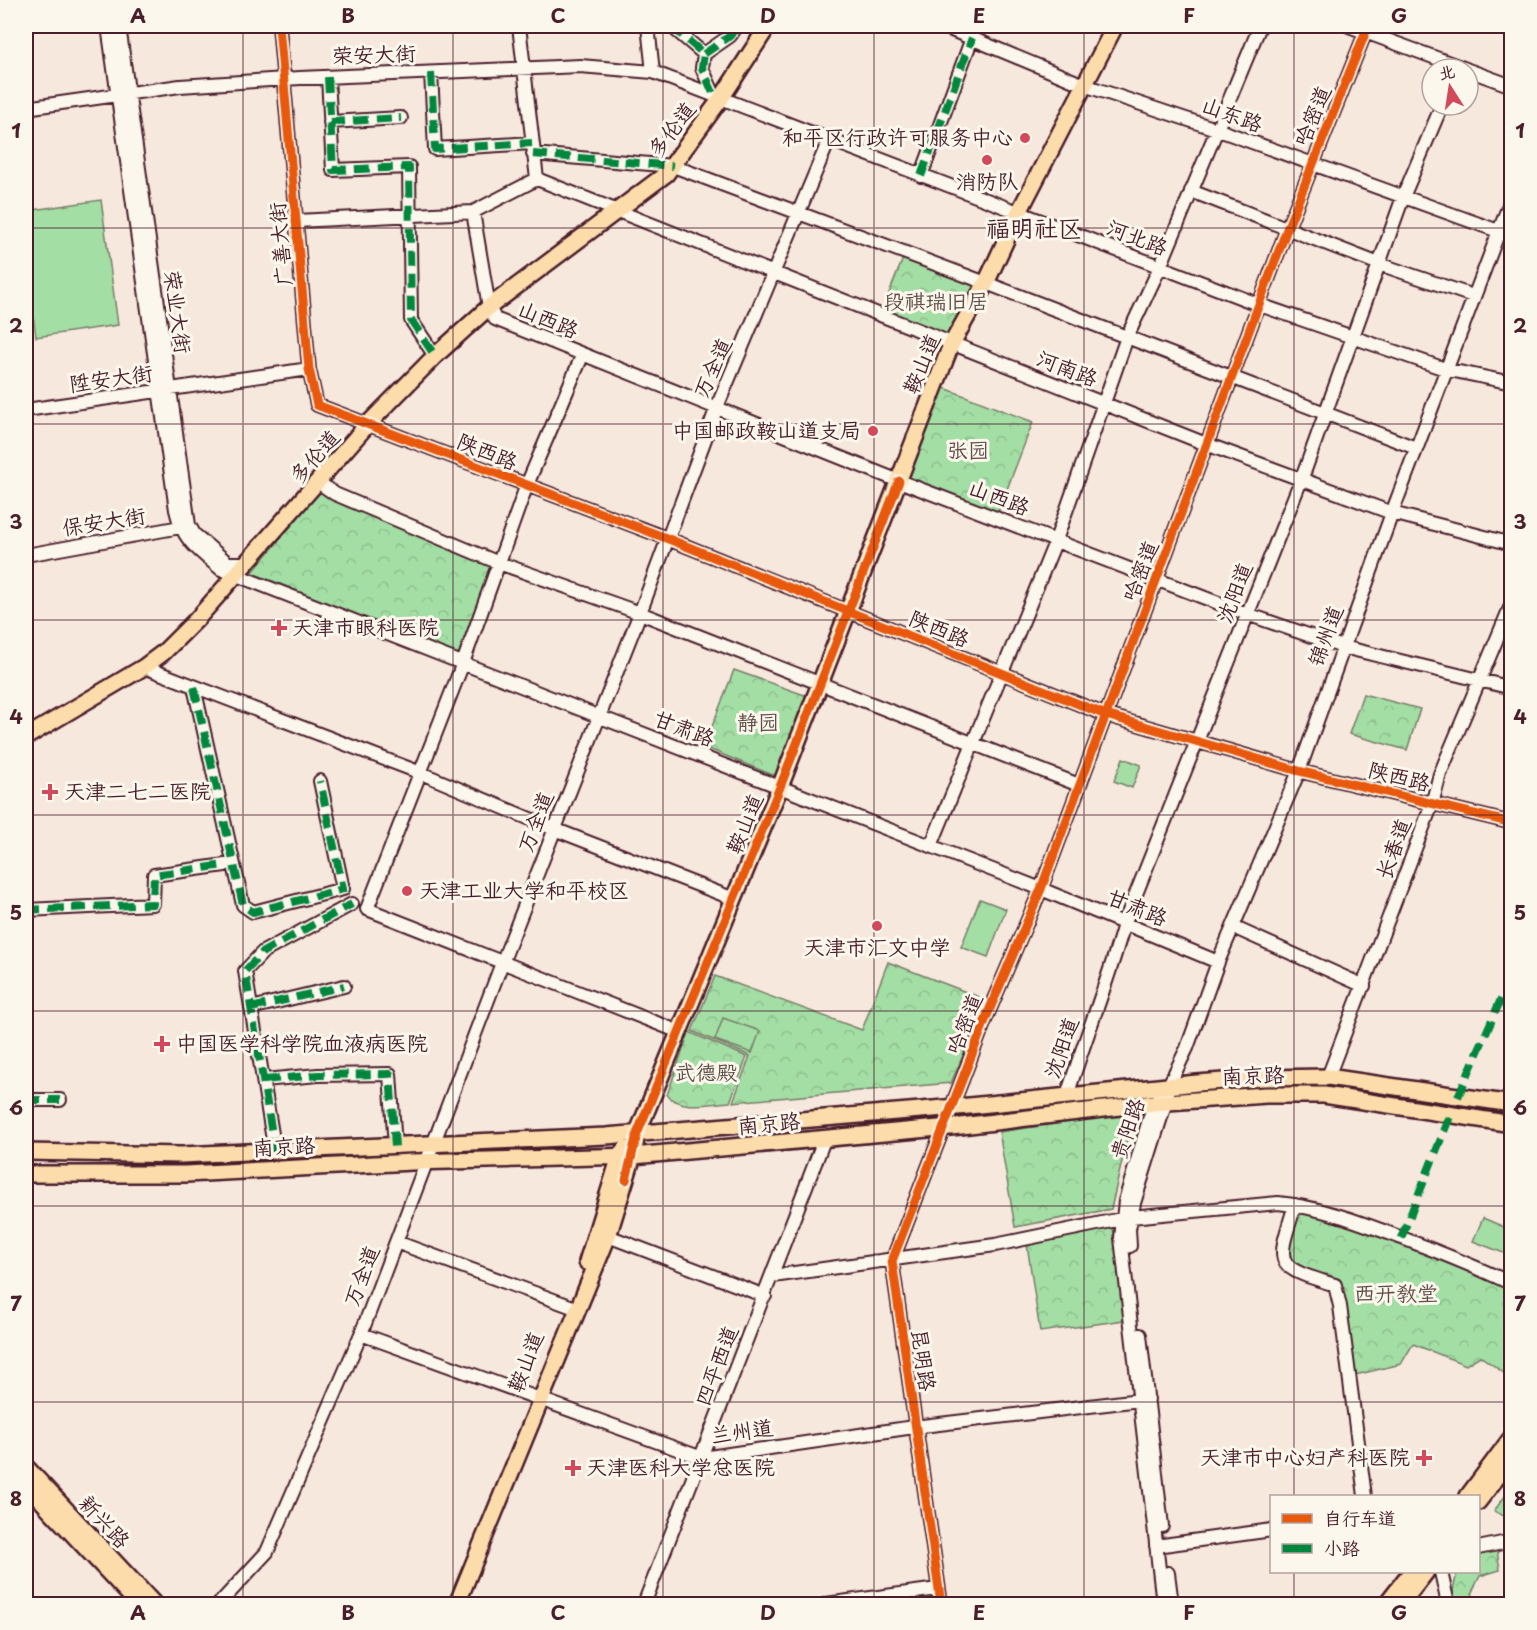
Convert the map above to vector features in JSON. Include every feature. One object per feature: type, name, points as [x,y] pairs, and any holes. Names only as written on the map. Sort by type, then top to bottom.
[{"type":"main road","name":"多伦道","points":[[26,737],[144,667],[164,652],[197,619],[368,424],[435,356],[489,307],[673,166],[718,96],[768,26]]},
{"type":"main road","name":"鞍山道","points":[[457,1605],[574,1307],[610,1192],[629,1155],[677,1031],[780,787],[951,345],[987,283],[1018,214],[1115,26]]},
{"type":"main road","name":"南京路","points":[[26,1152],[180,1155],[395,1147],[637,1134],[1263,1078],[1328,1077],[1512,1104]]},
{"type":"main road","name":"南京路","points":[[26,1174],[186,1174],[671,1153],[944,1128],[1160,1102],[1266,1095],[1324,1095],[1512,1124]]},
{"type":"main road","points":[[629,1155],[647,1139],[665,1132]]},
{"type":"main road","points":[[626,1180],[641,1162],[671,1153]]},
{"type":"main road","name":"鞍山道","points":[[574,1307],[608,1236],[626,1180],[629,1155]]},
{"type":"main road","points":[[578,1158],[604,1167],[610,1181],[610,1192]]},
{"type":"main road","name":"鞍山道","points":[[450,1605],[539,1398]]},
{"type":"main road","points":[[1469,1495],[1512,1437]]},
{"type":"main road","points":[[1480,1501],[1512,1458]]},
{"type":"main road","name":"新兴路","points":[[26,1467],[154,1605]]},
{"type":"main road","points":[[26,1484],[138,1605]]},
{"type":"main road","points":[[1386,1605],[1424,1573]]},
{"type":"main road","points":[[1401,1605],[1424,1573]]},
{"type":"street","name":"荣业大街","points":[[108,26],[123,93]]},
{"type":"street","name":"荣业大街","points":[[119,26],[123,93],[163,392],[184,527]]},
{"type":"street","name":"广善大街","points":[[279,26],[309,369],[317,405],[368,424]]},
{"type":"street","points":[[297,221],[473,212],[537,179],[522,68],[519,26]]},
{"type":"street","points":[[648,26],[653,72]]},
{"type":"street","points":[[671,26],[704,54]]},
{"type":"street","points":[[718,96],[702,68],[704,54],[729,36],[737,26]]},
{"type":"street","name":"山东路","points":[[942,26],[1084,85],[1216,129],[1312,166],[1512,236]]},
{"type":"street","points":[[931,846],[1056,540],[1127,337],[1160,267],[1260,26]]},
{"type":"street","points":[[1349,26],[1367,29],[1434,57]]},
{"type":"street","name":"哈密道","points":[[944,1128],[986,1018],[1041,889],[1287,229],[1367,29]]},
{"type":"street","points":[[921,176],[972,38]]},
{"type":"street","name":"荣安大街","points":[[26,108],[123,93],[284,79],[580,66],[653,72],[718,96]]},
{"type":"street","points":[[431,73],[435,149],[532,149],[673,166],[987,283],[1416,448]]},
{"type":"street","points":[[1480,75],[1512,86]]},
{"type":"street","points":[[328,77],[333,170],[409,167],[411,320],[435,356]]},
{"type":"street","name":"河北路","points":[[718,96],[1018,214],[1260,305],[1445,369],[1512,382]]},
{"type":"street","name":"沈阳道","points":[[1066,1096],[1084,1039],[1108,982],[1124,924],[1326,415],[1352,336],[1404,197],[1437,117]]},
{"type":"street","points":[[330,122],[401,118]]},
{"type":"street","name":"万全道","points":[[219,1605],[267,1552],[361,1334],[502,963],[640,613],[666,538],[717,407],[829,140]]},
{"type":"street","name":"河南路","points":[[537,179],[773,275],[1206,444],[1392,513],[1512,544]]},
{"type":"street","points":[[1191,191],[1379,264],[1473,296]]},
{"type":"street","name":"锦州道","points":[[1169,1085],[1187,1048],[1218,962],[1299,771],[1445,369],[1512,197]]},
{"type":"street","points":[[473,212],[489,307]]},
{"type":"street","name":"山西路","points":[[489,307],[495,319],[582,356],[1157,581],[1343,647],[1512,688]]},
{"type":"street","points":[[582,356],[526,487],[464,663],[367,909],[677,1031]]},
{"type":"street","name":"陞安大街","points":[[26,410],[163,392],[309,369]]},
{"type":"street","name":"陕西路","points":[[368,424],[526,487],[666,538],[1106,715],[1299,771],[1512,823]]},
{"type":"street","points":[[318,482],[335,494],[499,563],[640,613],[1079,785]]},
{"type":"street","points":[[184,527],[228,563],[237,565],[249,559]]},
{"type":"street","points":[[184,527],[187,540],[221,569],[236,575]]},
{"type":"street","name":"保安大街","points":[[26,555],[184,527]]},
{"type":"street","name":"甘肃路","points":[[236,575],[1041,889],[1218,962]]},
{"type":"street","name":"长春道","points":[[1328,1077],[1432,804],[1440,774],[1512,603]]},
{"type":"street","points":[[144,667],[421,773],[554,829],[734,898]]},
{"type":"street","points":[[194,687],[243,905],[254,912],[344,889],[320,781]]},
{"type":"street","points":[[26,910],[153,904],[154,875],[225,865]]},
{"type":"street","points":[[275,1152],[244,971],[263,952],[352,903]]},
{"type":"street","points":[[1233,927],[1364,986]]},
{"type":"street","points":[[251,1008],[344,986]]},
{"type":"street","points":[[264,1080],[318,1075],[390,1074],[395,1147]]},
{"type":"street","name":"贵阳路","points":[[1163,1605],[1160,1545],[1143,1400],[1126,1218],[1160,1102],[1169,1085]]},
{"type":"street","points":[[26,1100],[60,1100]]},
{"type":"street","name":"昆明路","points":[[940,1605],[892,1261],[944,1128]]},
{"type":"street","name":"四平西道","points":[[644,1605],[824,1140]]},
{"type":"street","points":[[772,1276],[995,1245],[1126,1218],[1278,1203],[1294,1204],[1363,1223],[1462,1260],[1512,1284]]},
{"type":"street","points":[[1294,1204],[1283,1247],[1284,1262],[1289,1269],[1335,1285],[1340,1306],[1365,1495]]},
{"type":"street","points":[[608,1236],[765,1296]]},
{"type":"street","points":[[396,1242],[574,1307]]},
{"type":"street","name":"兰州道","points":[[361,1334],[702,1458],[914,1427],[1143,1400]]},
{"type":"street","points":[[1160,1545],[1270,1530]]},
{"type":"street","points":[[1480,1548],[1512,1541]]},
{"type":"street","name":"贵阳路","points":[[1160,1545],[1172,1605]]},
{"type":"street","points":[[1424,1573],[1434,1578],[1442,1587],[1448,1605]]},
{"type":"street","points":[[1441,1573],[1443,1605]]},
{"type":"street","points":[[1442,1587],[1446,1573]]},
{"type":"street","points":[[826,1605],[938,1589]]},
{"type":"green space","points":[[101,200],[118,325],[36,337],[26,262],[26,211]]},
{"type":"green space","name":"段祺瑞旧居","points":[[904,256],[982,286],[953,343],[881,313]]},
{"type":"green space","name":"张园","points":[[939,386],[1033,422],[997,515],[903,479]]},
{"type":"green space","points":[[319,492],[492,565],[458,655],[252,573]]},
{"type":"green space","name":"静园","points":[[734,670],[813,698],[780,778],[704,747]]},
{"type":"green space","points":[[1363,694],[1420,709],[1407,750],[1349,734]]},
{"type":"green space","points":[[1123,758],[1141,765],[1132,788],[1114,781]]},
{"type":"green space","points":[[980,899],[1006,909],[988,957],[961,947]]},
{"type":"green space","points":[[888,962],[987,1000],[951,1083],[733,1102],[750,1056],[692,1031],[715,976],[862,1030]]},
{"type":"green space","points":[[723,1018],[760,1031],[752,1053],[715,1040]]},
{"type":"green space","name":"武德殿","points":[[689,1032],[747,1057],[730,1102],[688,1105],[673,1100],[667,1095]]},
{"type":"green space","points":[[1133,1113],[1111,1209],[1015,1227],[999,1132]]},
{"type":"green space","name":"西开教堂","points":[[1296,1207],[1363,1226],[1511,1289],[1511,1378],[1480,1356],[1466,1365],[1413,1344],[1401,1364],[1355,1375],[1342,1309],[1344,1287],[1290,1267],[1285,1261]]},
{"type":"green space","points":[[1483,1218],[1511,1230],[1511,1256],[1473,1241]]},
{"type":"green space","points":[[1113,1227],[1124,1320],[1040,1332],[1027,1244]]},
{"type":"green space","points":[[1511,1488],[1511,1520],[1494,1511]]},
{"type":"green space","points":[[1497,1550],[1500,1570],[1480,1576],[1472,1592],[1475,1604],[1456,1604],[1453,1591],[1457,1573],[1480,1573],[1480,1555]]},
{"type":"marked path","points":[[671,26],[704,54],[702,68],[714,95]]},
{"type":"marked path","points":[[704,54],[730,36],[737,26]]},
{"type":"marked path","points":[[921,176],[972,38]]},
{"type":"marked path","points":[[431,73],[435,149],[532,143]]},
{"type":"marked path","points":[[328,77],[333,170],[409,167],[411,320],[435,356]]},
{"type":"marked path","points":[[330,122],[401,118]]},
{"type":"marked path","points":[[533,154],[673,166]]},
{"type":"marked path","points":[[194,687],[243,905],[253,912],[343,889],[320,781]]},
{"type":"marked path","points":[[26,910],[153,904],[154,875],[225,865]]},
{"type":"marked path","points":[[275,1152],[245,971],[263,952],[352,904]]},
{"type":"marked path","points":[[1458,1097],[1512,974]]},
{"type":"marked path","points":[[251,1008],[344,986]]},
{"type":"marked path","points":[[264,1080],[318,1075],[390,1074],[395,1147]]},
{"type":"marked path","points":[[26,1100],[60,1100]]},
{"type":"marked path","points":[[1401,1238],[1451,1114]]},
{"type":"cycle path","points":[[279,26],[309,369],[317,405],[666,538],[1106,715],[1299,771],[1512,823]]},
{"type":"cycle path","points":[[941,1604],[892,1261],[986,1018],[1041,889],[1287,229],[1368,26]]},
{"type":"cycle path","points":[[626,1180],[637,1134],[780,787],[899,481]]},
{"type":"place","name":"和平区行政许可服务中心","points":[[1025,138]]},
{"type":"place","name":"消防队","points":[[987,160]]},
{"type":"place","name":"中国邮政鞍山道支局","points":[[873,431]]},
{"type":"place","name":"天津市眼科医院","points":[[279,628]]},
{"type":"place","name":"天津二七二医院","points":[[50,792]]},
{"type":"place","name":"天津工业大学和平校区","points":[[407,891]]},
{"type":"place","name":"天津市汇文中学","points":[[877,926]]},
{"type":"place","name":"中国医学科学院血液病医院","points":[[162,1044]]},
{"type":"place","name":"天津市中心妇产科医院","points":[[1424,1458]]},
{"type":"place","name":"天津医科大学总医院","points":[[573,1468]]},
{"type":"district","name":"福明社区","points":[[1034,229]]}]
